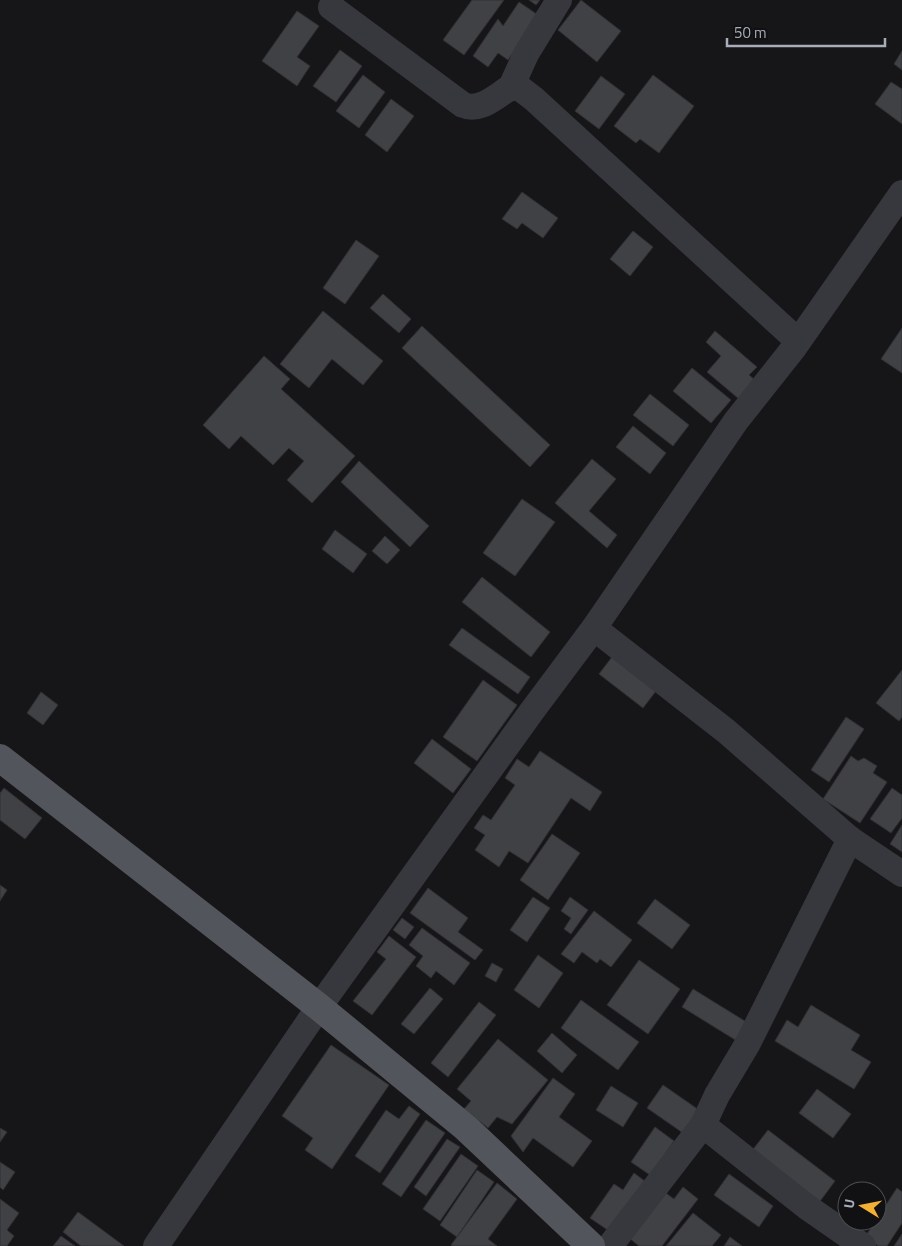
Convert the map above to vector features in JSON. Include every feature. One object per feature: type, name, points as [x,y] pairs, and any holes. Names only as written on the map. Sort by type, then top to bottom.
[{"type":"main road","points":[[0,758],[319,1007],[466,1128],[591,1246]]},
{"type":"street","points":[[332,7],[463,105],[470,108],[490,101],[511,87],[526,54],[559,0]]},
{"type":"street","points":[[511,87],[521,89],[534,99],[798,341]]},
{"type":"street","points":[[156,1246],[319,1007],[526,719],[594,628],[736,421],[798,341],[902,193]]},
{"type":"street","points":[[594,628],[726,731],[850,839],[902,874]]},
{"type":"street","points":[[610,1246],[703,1126],[717,1095],[748,1043],[850,839]]},
{"type":"street","points":[[703,1126],[807,1207],[863,1246]]},
{"type":"building","points":[[472,0],[504,0],[464,55],[443,40]]},
{"type":"building","points":[[529,0],[540,0],[536,5]]},
{"type":"building","points":[[581,0],[621,31],[597,62],[558,30]]},
{"type":"building","points":[[519,2],[538,15],[508,60],[498,53],[488,67],[473,56],[498,19],[503,26]]},
{"type":"building","points":[[297,11],[319,26],[297,57],[310,66],[297,86],[262,61]]},
{"type":"building","points":[[340,50],[362,66],[336,102],[313,86]]},
{"type":"building","points":[[902,51],[902,70],[894,64]]},
{"type":"building","points":[[363,75],[385,92],[359,128],[336,111]]},
{"type":"building","points":[[653,75],[694,106],[659,153],[640,139],[636,143],[614,126]]},
{"type":"building","points":[[601,76],[625,94],[599,129],[575,111]]},
{"type":"building","points":[[891,82],[902,89],[902,124],[875,104]]},
{"type":"building","points":[[391,99],[414,116],[387,152],[365,135]]},
{"type":"building","points":[[522,192],[558,218],[543,238],[522,223],[517,229],[502,219]]},
{"type":"building","points":[[633,231],[653,247],[630,276],[610,259]]},
{"type":"building","points":[[356,240],[379,256],[345,304],[323,288]]},
{"type":"building","points":[[383,294],[411,319],[399,333],[370,308]]},
{"type":"building","points":[[323,311],[383,361],[363,385],[332,359],[309,388],[280,364]]},
{"type":"building","points":[[422,326],[550,445],[530,467],[402,348]]},
{"type":"building","points":[[902,328],[902,373],[881,359]]},
{"type":"building","points":[[715,331],[757,367],[749,375],[755,380],[739,399],[707,372],[721,356],[706,342]]},
{"type":"building","points":[[264,356],[290,379],[281,389],[355,456],[312,503],[287,480],[304,461],[289,448],[273,465],[241,436],[229,449],[203,425]]},
{"type":"building","points":[[692,368],[731,400],[711,423],[673,391]]},
{"type":"building","points":[[650,394],[689,425],[673,446],[633,415]]},
{"type":"building","points":[[633,426],[666,453],[650,474],[616,447]]},
{"type":"building","points":[[592,459],[616,479],[589,511],[617,535],[607,548],[555,503]]},
{"type":"building","points":[[359,461],[429,526],[410,547],[341,482]]},
{"type":"building","points":[[522,499],[555,522],[515,576],[483,553]]},
{"type":"building","points":[[335,530],[367,554],[353,573],[322,549]]},
{"type":"building","points":[[385,536],[400,550],[387,564],[372,551]]},
{"type":"building","points":[[482,577],[550,632],[531,657],[462,602]]},
{"type":"building","points":[[462,628],[530,677],[518,694],[449,645]]},
{"type":"building","points":[[612,657],[656,691],[643,708],[599,674]]},
{"type":"building","points":[[902,670],[902,717],[899,721],[876,703]]},
{"type":"building","points":[[483,680],[517,705],[477,761],[443,737]]},
{"type":"building","points":[[41,692],[58,705],[43,725],[27,713]]},
{"type":"building","points":[[846,717],[864,729],[829,782],[811,770]]},
{"type":"building","points":[[432,739],[471,769],[453,793],[414,763]]},
{"type":"building","points":[[540,751],[602,792],[590,811],[571,798],[528,863],[509,851],[499,867],[475,850],[485,835],[474,828],[483,815],[491,820],[515,785],[505,778],[517,759],[529,767]]},
{"type":"building","points":[[851,756],[858,761],[864,758],[877,766],[873,773],[887,782],[860,823],[823,799]]},
{"type":"building","points":[[4,788],[42,818],[25,839],[0,820],[0,793]]},
{"type":"building","points":[[892,788],[902,795],[902,818],[891,833],[870,819]]},
{"type":"building","points":[[902,825],[902,852],[890,844]]},
{"type":"building","points":[[552,834],[580,853],[548,900],[520,880]]},
{"type":"building","points":[[0,885],[7,890],[0,901]]},
{"type":"building","points":[[428,888],[468,918],[458,932],[483,950],[475,960],[410,913]]},
{"type":"building","points":[[533,897],[550,908],[527,942],[510,930]]},
{"type":"building","points":[[570,897],[588,910],[571,934],[564,929],[571,918],[561,911]]},
{"type":"building","points":[[655,899],[690,925],[672,949],[637,923]]},
{"type":"building","points":[[594,911],[632,940],[611,967],[600,959],[597,963],[582,952],[574,963],[561,954]]},
{"type":"building","points":[[402,918],[414,927],[405,939],[393,930]]},
{"type":"building","points":[[422,928],[470,963],[454,985],[436,971],[431,978],[416,966],[423,956],[409,945]]},
{"type":"building","points":[[389,936],[416,957],[372,1015],[353,1001],[386,959],[377,952]]},
{"type":"building","points":[[538,955],[563,973],[539,1008],[514,990]]},
{"type":"building","points":[[639,960],[680,989],[648,1034],[607,1005]]},
{"type":"building","points":[[492,963],[503,969],[496,982],[485,976]]},
{"type":"building","points":[[430,988],[443,999],[414,1034],[401,1024]]},
{"type":"building","points":[[693,989],[748,1023],[737,1041],[682,1007]]},
{"type":"building","points":[[581,1000],[639,1042],[618,1070],[561,1028]]},
{"type":"building","points":[[479,1002],[496,1015],[448,1077],[431,1063]]},
{"type":"building","points":[[811,1005],[860,1035],[851,1050],[871,1062],[854,1089],[775,1041],[787,1020],[798,1027]]},
{"type":"building","points":[[552,1033],[577,1055],[562,1073],[537,1051]]},
{"type":"building","points":[[498,1039],[548,1080],[512,1124],[497,1117],[488,1128],[464,1109],[471,1101],[457,1089]]},
{"type":"building","points":[[331,1045],[389,1085],[332,1169],[305,1150],[313,1138],[282,1116]]},
{"type":"building","points":[[553,1078],[575,1094],[559,1117],[592,1141],[573,1167],[533,1138],[523,1152],[511,1136]]},
{"type":"building","points":[[663,1085],[699,1110],[683,1133],[647,1108]]},
{"type":"building","points":[[611,1086],[638,1103],[623,1127],[596,1110]]},
{"type":"building","points":[[817,1089],[851,1114],[833,1138],[799,1113]]},
{"type":"building","points":[[409,1106],[420,1114],[380,1173],[355,1156],[386,1110],[399,1119]]},
{"type":"building","points":[[426,1120],[445,1133],[401,1197],[382,1184]]},
{"type":"building","points":[[655,1127],[674,1141],[650,1175],[631,1162]]},
{"type":"building","points":[[0,1128],[7,1132],[0,1142]]},
{"type":"building","points":[[768,1130],[835,1181],[818,1204],[751,1152]]},
{"type":"building","points":[[447,1139],[460,1147],[426,1196],[414,1187]]},
{"type":"building","points":[[461,1154],[478,1166],[440,1221],[423,1209]]},
{"type":"building","points":[[0,1162],[15,1172],[3,1190],[0,1187]]},
{"type":"building","points":[[477,1170],[494,1182],[457,1237],[440,1225]]},
{"type":"building","points":[[634,1173],[646,1182],[612,1233],[590,1218],[614,1184],[623,1190]]},
{"type":"building","points":[[729,1174],[773,1206],[759,1227],[714,1195]]},
{"type":"building","points":[[497,1183],[517,1199],[488,1239],[497,1246],[451,1245]]},
{"type":"building","points":[[683,1187],[698,1199],[662,1246],[639,1246],[628,1237],[663,1191],[674,1199]]},
{"type":"building","points":[[897,1188],[902,1192],[902,1223],[887,1246],[878,1246],[865,1237],[869,1231],[887,1231],[887,1203]]},
{"type":"building","points":[[0,1199],[19,1213],[7,1230],[14,1236],[7,1246],[0,1246]]},
{"type":"building","points":[[78,1212],[124,1246],[81,1246],[63,1232]]},
{"type":"building","points":[[693,1213],[721,1235],[712,1246],[666,1246]]},
{"type":"building","points":[[902,1234],[902,1246],[894,1246]]},
{"type":"building","points":[[61,1236],[75,1246],[53,1246]]},
{"type":"building","points":[[730,1237],[742,1246],[724,1246]]}]
